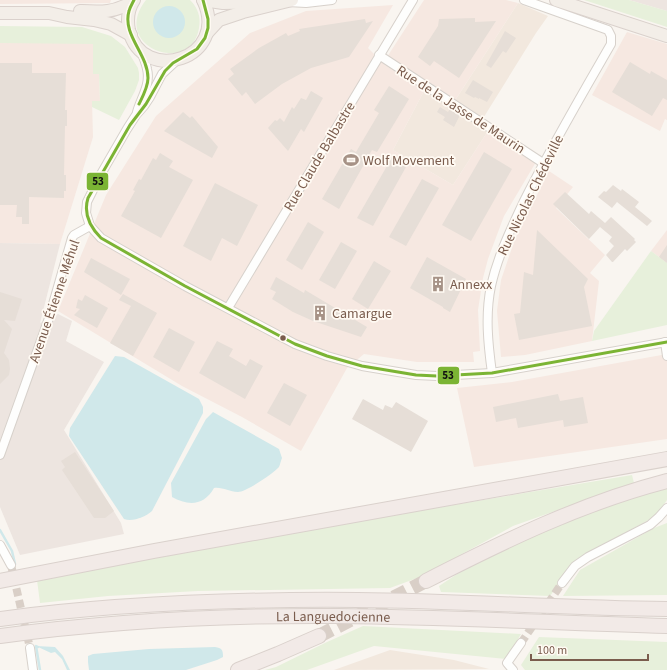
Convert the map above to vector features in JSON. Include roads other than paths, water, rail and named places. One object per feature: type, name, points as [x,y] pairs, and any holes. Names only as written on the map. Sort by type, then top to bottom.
[{"type":"highway","points":[[0,581],[154,551],[667,460]]},
{"type":"highway","points":[[426,581],[500,543],[558,517],[667,480]]},
{"type":"highway","name":"La Languedocienne","points":[[0,619],[143,605],[267,600],[368,600],[667,609]]},
{"type":"highway","name":"La Languedocienne","points":[[0,636],[103,625],[249,617],[397,617],[667,626]]},
{"type":"highway","points":[[238,670],[319,636]]},
{"type":"main road","points":[[203,0],[223,3],[287,1]]},
{"type":"main road","points":[[133,1],[129,14],[128,25],[131,35],[141,51],[155,59],[176,61],[187,57],[197,50],[204,40],[207,33],[209,19],[203,0]]},
{"type":"main road","points":[[556,0],[667,36]]},
{"type":"main road","points":[[0,13],[111,11],[124,7],[133,1]]},
{"type":"main road","points":[[207,33],[219,20],[243,12],[287,1]]},
{"type":"main road","points":[[49,13],[100,21],[118,27],[131,35]]},
{"type":"street","points":[[287,1],[306,3],[332,0]]},
{"type":"street","name":"Rue Nicolas Chédeville","points":[[492,373],[487,322],[491,286],[505,240],[543,163],[611,44],[611,36],[608,30],[524,0]]},
{"type":"street","name":"Rue Claude Balbastre","points":[[228,308],[379,55],[409,1]]},
{"type":"street","name":"Avenue Étienne Méhul","points":[[0,455],[49,318],[72,238],[74,235],[90,226],[86,213],[87,202],[136,115],[146,89],[148,76],[141,51]]},
{"type":"street","name":"Rue de la Jasse de Maurin","points":[[379,55],[543,163]]},
{"type":"street","name":"Avenue Étienne Méhul","points":[[136,115],[147,102],[162,74],[176,61]]},
{"type":"street","points":[[90,226],[101,238],[180,283],[295,344],[362,366],[416,375],[437,376],[492,373],[666,342],[667,356]]},
{"type":"street","points":[[562,583],[575,566],[588,557],[650,525],[667,508]]},
{"type":"street","points":[[0,546],[11,565]]},
{"type":"street","points":[[513,670],[507,663],[521,644]]},
{"type":"street","points":[[30,648],[33,670]]},
{"type":"water","points":[[166,6],[172,6],[182,13],[185,22],[184,28],[178,35],[172,38],[166,38],[156,31],[153,25],[153,19],[160,9]]},
{"type":"water","points":[[115,356],[124,357],[199,399],[203,407],[203,413],[152,511],[142,517],[131,520],[124,519],[69,436],[70,428]]},
{"type":"water","points":[[213,412],[279,449],[282,458],[279,467],[266,478],[242,491],[235,492],[214,488],[205,498],[195,503],[178,500],[172,497],[171,483],[206,419]]},
{"type":"water","points":[[36,646],[55,647],[63,656],[70,670],[67,670],[62,659],[55,652],[51,653]]},
{"type":"water","points":[[215,647],[222,650],[223,657],[186,670],[89,670],[88,656],[93,654],[149,649]]},
{"type":"waterway","points":[[0,530],[12,551],[15,564]]},
{"type":"waterway","points":[[38,647],[36,646],[40,670]]},
{"type":"tunnel","points":[[11,565],[30,648]]},
{"type":"tunnel","points":[[319,636],[426,581]]},
{"type":"tunnel","points":[[521,643],[562,583]]},
{"type":"place","name":"Wolf Movement","points":[[351,160]]},
{"type":"place","name":"Annexx","points":[[438,284]]},
{"type":"place","name":"Camargue","points":[[320,313]]}]
